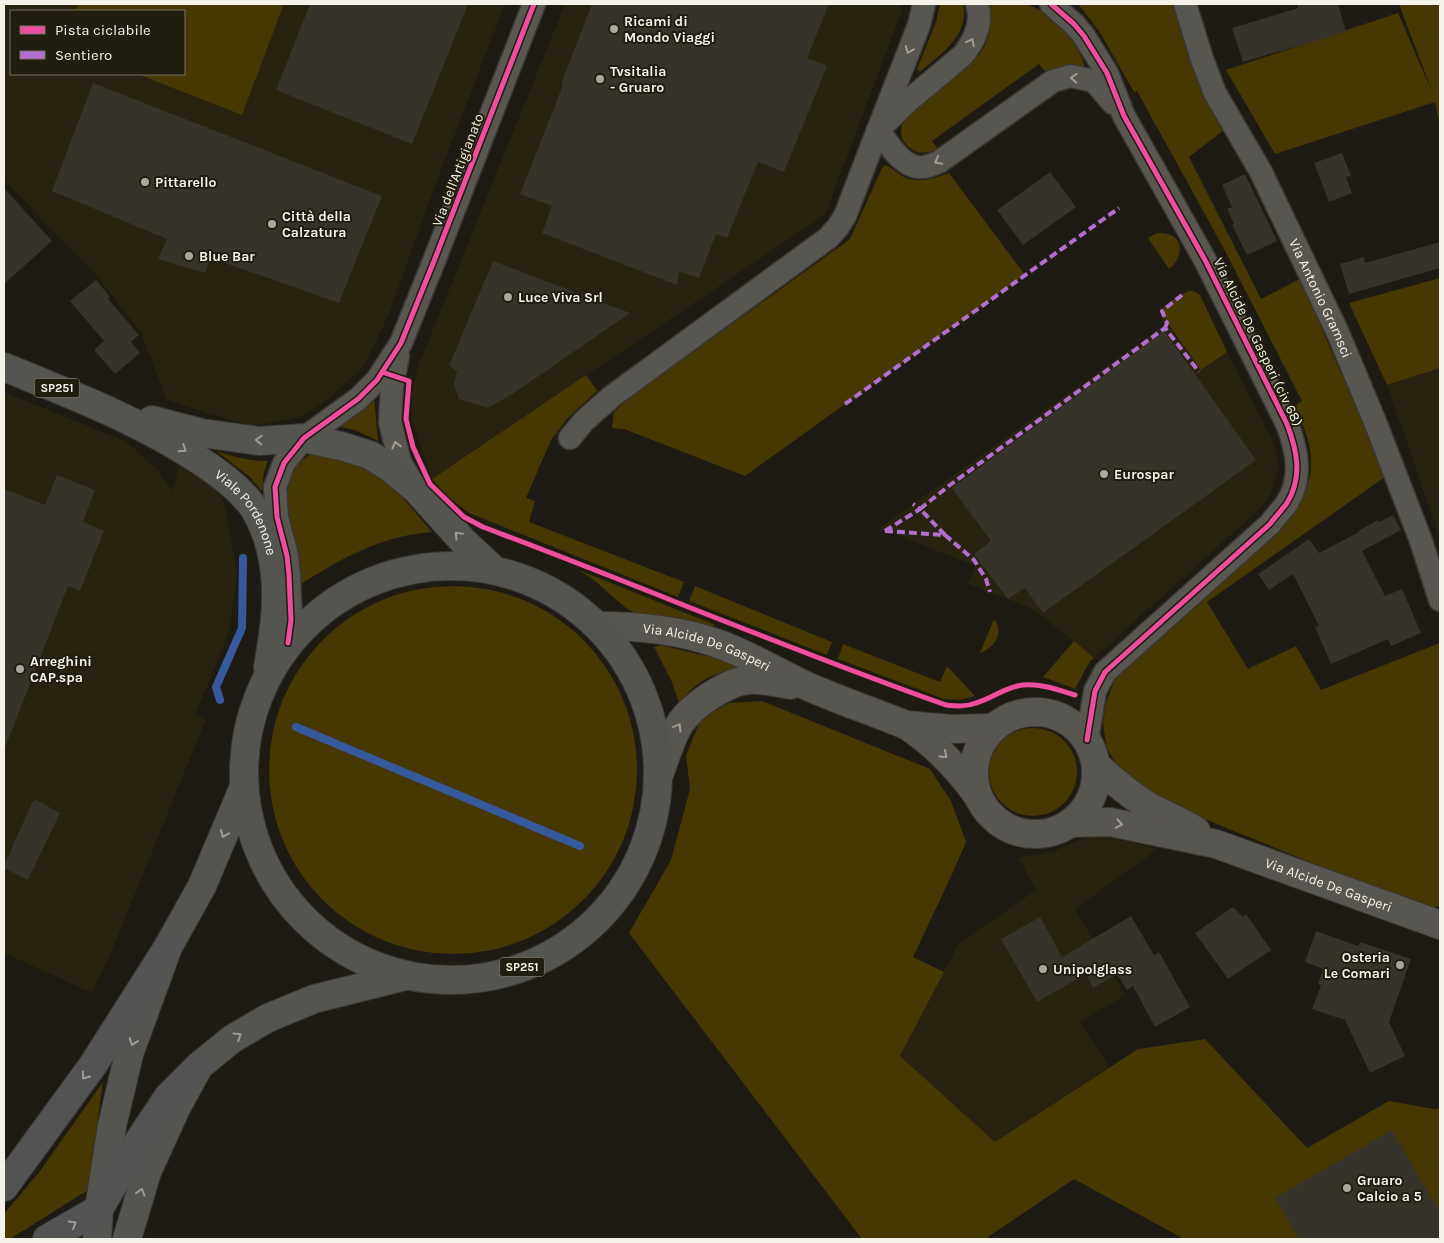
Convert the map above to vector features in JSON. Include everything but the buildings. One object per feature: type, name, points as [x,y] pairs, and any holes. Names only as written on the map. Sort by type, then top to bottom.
[{"type":"highway","points":[[4,1187],[93,1065],[168,947]]},
{"type":"highway","points":[[47,1239],[99,1209],[168,1097],[199,1066]]},
{"type":"main road","name":"Viale Pordenone","points":[[4,367],[110,410],[170,441],[225,477],[252,505],[266,536],[273,560],[277,597],[274,636],[266,678]]},
{"type":"main road","name":"Viale Pordenone","points":[[110,410],[202,433],[259,441],[304,438],[370,455],[389,467],[416,489],[463,541],[493,569]]},
{"type":"main road","name":"SP251","points":[[436,565],[493,569],[523,577],[550,589],[576,606],[599,626],[625,657],[644,693],[656,732],[660,772],[653,825],[633,874],[601,917],[560,950],[511,972],[459,981],[406,976],[367,964],[332,944],[301,918],[276,886],[258,850],[246,812],[244,789],[243,760],[247,732],[255,704],[266,678],[288,644],[330,604],[380,577],[436,565]]},
{"type":"main road","name":"Via Alcide De Gasperi","points":[[599,626],[632,626],[674,632],[717,643],[809,687],[906,725],[946,757],[962,773],[978,796]]},
{"type":"main road","name":"Via Alcide De Gasperi","points":[[660,772],[673,737],[681,722],[692,710],[724,688],[748,680],[809,687]]},
{"type":"main road","points":[[1037,711],[1060,717],[1075,726],[1091,753],[1096,778],[1088,804],[1070,823],[1056,830],[1040,834],[1010,829],[997,821],[986,810],[978,796],[974,782],[973,767],[977,753],[983,740],[993,728],[1013,715],[1037,711]]},
{"type":"main road","name":"Via Alcide De Gasperi","points":[[906,725],[951,729],[993,728]]},
{"type":"main road","name":"Via Alcide De Gasperi","points":[[1091,753],[1130,794],[1149,807],[1184,823],[1216,844]]},
{"type":"main road","points":[[97,1239],[99,1209],[112,1126],[129,1054],[168,947],[202,886],[244,789]]},
{"type":"main road","name":"Via Alcide De Gasperi","points":[[1070,823],[1110,822],[1216,844],[1440,925]]},
{"type":"main road","points":[[128,1239],[147,1172],[176,1108],[199,1066],[232,1040],[268,1018],[314,999],[406,976]]},
{"type":"street","name":"Via dell'Artigianato","points":[[401,343],[465,184],[534,4]]},
{"type":"street","points":[[570,438],[584,421],[611,397],[828,238],[838,227],[845,216],[919,24],[924,4]]},
{"type":"street","points":[[878,130],[907,102],[963,55],[970,46],[979,25],[980,14],[977,4]]},
{"type":"street","name":"Via Alcide De Gasperi (civ 68)","points":[[1051,4],[1074,24],[1084,36],[1107,73],[1124,116],[1205,260],[1287,424],[1295,443],[1298,461],[1295,483],[1287,502],[1270,524],[1105,672],[1095,691],[1091,753]]},
{"type":"street","name":"Via Antonio Gramsci","points":[[1185,4],[1215,93],[1261,172],[1338,333],[1421,541],[1440,600]]},
{"type":"street","name":"Via Alcide De Gasperi (civ 68)","points":[[878,130],[902,159],[919,167],[930,166],[939,162],[1053,81],[1071,76],[1094,81],[1124,116]]},
{"type":"street","points":[[304,438],[358,399],[377,380],[401,343]]},
{"type":"street","points":[[401,343],[392,387],[390,422],[400,462],[416,489]]},
{"type":"street","name":"Viale Pordenone","points":[[288,644],[291,620],[289,575],[287,556],[277,517],[275,487],[284,463],[304,438]]},
{"type":"shaded area","points":[[1012,3],[1035,7],[1062,28],[1077,47],[1085,67],[1059,67],[1046,72],[1039,64],[932,141],[938,149],[922,153],[916,152],[903,140],[902,128],[907,116],[918,104],[967,66],[981,52],[989,34],[990,4]]},
{"type":"shaded area","points":[[4,4],[78,4],[75,10],[10,10],[10,75],[140,75],[242,115],[284,4],[505,4],[433,191],[390,311],[365,365],[329,399],[300,417],[253,426],[206,413],[166,399],[142,334],[96,275],[4,180]]},
{"type":"shaded area","points":[[78,4],[284,4],[242,115],[140,75],[185,75],[185,10],[75,10]]},
{"type":"shaded area","points":[[565,4],[902,4],[901,13],[825,215],[432,479],[412,420],[412,391],[419,364]]},
{"type":"shaded area","points":[[940,4],[963,4],[964,15],[962,25],[958,34],[945,51],[920,72],[917,69],[936,22]]},
{"type":"shaded area","points":[[1078,4],[1181,4],[1224,130],[1189,157],[1261,299],[1300,279],[1369,437],[1385,477],[1207,602],[1248,669],[1296,646],[1321,690],[1440,643],[1440,906],[1425,909],[1185,811],[1143,788],[1118,767],[1106,747],[1103,722],[1106,703],[1117,674],[1290,518],[1306,490],[1310,477],[1311,463],[1307,436],[1294,407],[1302,401],[1223,247],[1137,91],[1134,92],[1099,31]]},
{"type":"shaded area","points":[[1399,4],[1440,4],[1440,126],[1435,102],[1275,154],[1226,70],[1398,13],[1433,94]]},
{"type":"shaded area","points":[[885,165],[902,176],[914,180],[926,180],[949,173],[1025,275],[745,476],[624,429],[612,428],[614,412],[628,399],[850,239]]},
{"type":"shaded area","points":[[1157,233],[1166,233],[1172,236],[1180,245],[1178,257],[1169,269],[1148,238]]},
{"type":"shaded area","points":[[1440,278],[1440,368],[1387,385],[1349,303]]},
{"type":"shaded area","points":[[1189,291],[1194,291],[1200,295],[1227,352],[1201,370],[1159,311],[1177,297]]},
{"type":"shaded area","name":"Eurospar","points":[[1167,323],[1201,370],[1227,352],[1274,443],[1279,468],[1269,498],[1255,513],[1094,658],[1033,609],[968,584],[976,566],[879,528]]},
{"type":"shaded area","points":[[1440,368],[1440,538],[1387,385]]},
{"type":"shaded area","points":[[586,375],[597,391],[568,418],[551,440],[526,498],[535,501],[529,522],[684,582],[678,597],[469,513],[449,498],[432,479]]},
{"type":"shaded area","points":[[4,392],[127,442],[159,471],[172,491],[180,464],[209,481],[225,503],[237,574],[229,632],[196,713],[206,719],[111,953],[92,993],[4,953]]},
{"type":"shaded area","points":[[374,397],[378,441],[357,431],[338,426]]},
{"type":"shaded area","points":[[216,451],[242,458],[268,461],[264,472],[262,491],[250,477]]},
{"type":"shaded area","points":[[309,455],[336,456],[365,466],[390,485],[432,532],[413,534],[379,543],[332,565],[301,584],[286,498],[292,469]]},
{"type":"shaded area","points":[[579,570],[715,625],[711,627],[692,622],[638,615],[626,608],[595,581]]},
{"type":"shaded area","points":[[453,586],[489,589],[540,607],[570,627],[596,653],[616,683],[629,716],[634,734],[637,770],[634,806],[616,857],[596,887],[570,913],[540,933],[507,946],[489,951],[453,954],[417,951],[366,933],[336,913],[310,887],[290,857],[277,824],[272,806],[269,770],[272,734],[290,683],[310,653],[336,627],[366,607],[399,594],[417,589]]},
{"type":"shaded area","points":[[695,586],[832,642],[827,655],[689,601]]},
{"type":"shaded area","points":[[994,619],[997,624],[998,635],[990,648],[980,653]]},
{"type":"shaded area","points":[[1074,641],[1094,658],[1090,661],[1075,689],[1043,677]]},
{"type":"shaded area","points":[[843,644],[940,682],[947,666],[975,696],[960,700],[944,699],[838,659]]},
{"type":"shaded area","points":[[660,645],[723,660],[743,667],[707,678],[700,682],[679,703],[672,682],[654,647]]},
{"type":"shaded area","points":[[762,701],[930,769],[951,801],[966,842],[913,957],[944,972],[900,1056],[995,1142],[1138,1049],[1205,1039],[1307,1148],[1389,1101],[1434,1109],[1440,1108],[1440,1239],[1184,1239],[1074,1179],[985,1239],[862,1239],[629,933],[671,860],[690,789],[686,755],[701,719],[729,703]]},
{"type":"shaded area","points":[[1033,728],[1050,731],[1064,741],[1074,755],[1077,772],[1074,789],[1064,803],[1050,813],[1033,816],[1016,813],[1002,803],[992,789],[989,772],[992,755],[1002,741],[1016,731]]},
{"type":"shaded area","points":[[1105,836],[1158,849],[1075,909],[1125,995],[1081,1022],[1109,1067],[995,1142],[900,1056],[959,943],[1036,890],[1019,858],[1054,851],[1088,837]]},
{"type":"shaded area","points":[[103,1082],[88,1190],[10,1239],[4,1239],[4,1214],[40,1171]]},
{"type":"waterway","points":[[220,700],[216,687],[242,628],[243,558]]},
{"type":"waterway","points":[[296,727],[580,846]]},
{"type":"marked path","points":[[845,404],[1119,208]]},
{"type":"marked path","points":[[1165,328],[1167,323],[1162,311],[1182,295]]},
{"type":"marked path","points":[[945,535],[920,509],[1165,328],[1199,372]]},
{"type":"marked path","points":[[885,531],[920,509],[913,504]]},
{"type":"marked path","points":[[885,531],[945,535],[974,560],[986,579],[990,592]]},
{"type":"cycle path","points":[[288,643],[291,620],[289,575],[287,556],[277,517],[275,487],[284,463],[304,438],[358,399],[377,380],[401,343],[534,4]]},
{"type":"cycle path","points":[[1051,4],[1074,24],[1084,36],[1107,73],[1124,116],[1205,260],[1287,424],[1297,464],[1297,473],[1292,493],[1287,503],[1270,524],[1105,672],[1095,691],[1087,740]]},
{"type":"cycle path","points":[[382,372],[409,381],[406,419],[413,447],[430,484],[464,517],[483,527],[946,705],[961,706],[972,704],[1010,688],[1023,685],[1043,686],[1075,695]]},
{"type":"place","name":"Ricami di Mondo Viaggi","points":[[614,29]]},
{"type":"place","name":"Tvsitalia - Gruaro","points":[[600,79]]},
{"type":"place","name":"Pittarello","points":[[145,182]]},
{"type":"place","name":"Città della Calzatura","points":[[272,224]]},
{"type":"place","name":"Blue Bar","points":[[189,256]]},
{"type":"place","name":"Luce Viva Srl","points":[[508,297]]},
{"type":"place","name":"Eurospar","points":[[1104,474]]},
{"type":"place","name":"Arreghini CAP.spa","points":[[20,669]]},
{"type":"place","name":"Osteria Le Comari","points":[[1400,965]]},
{"type":"place","name":"Unipolglass","points":[[1043,969]]},
{"type":"place","name":"Gruaro Calcio a 5","points":[[1347,1188]]}]
